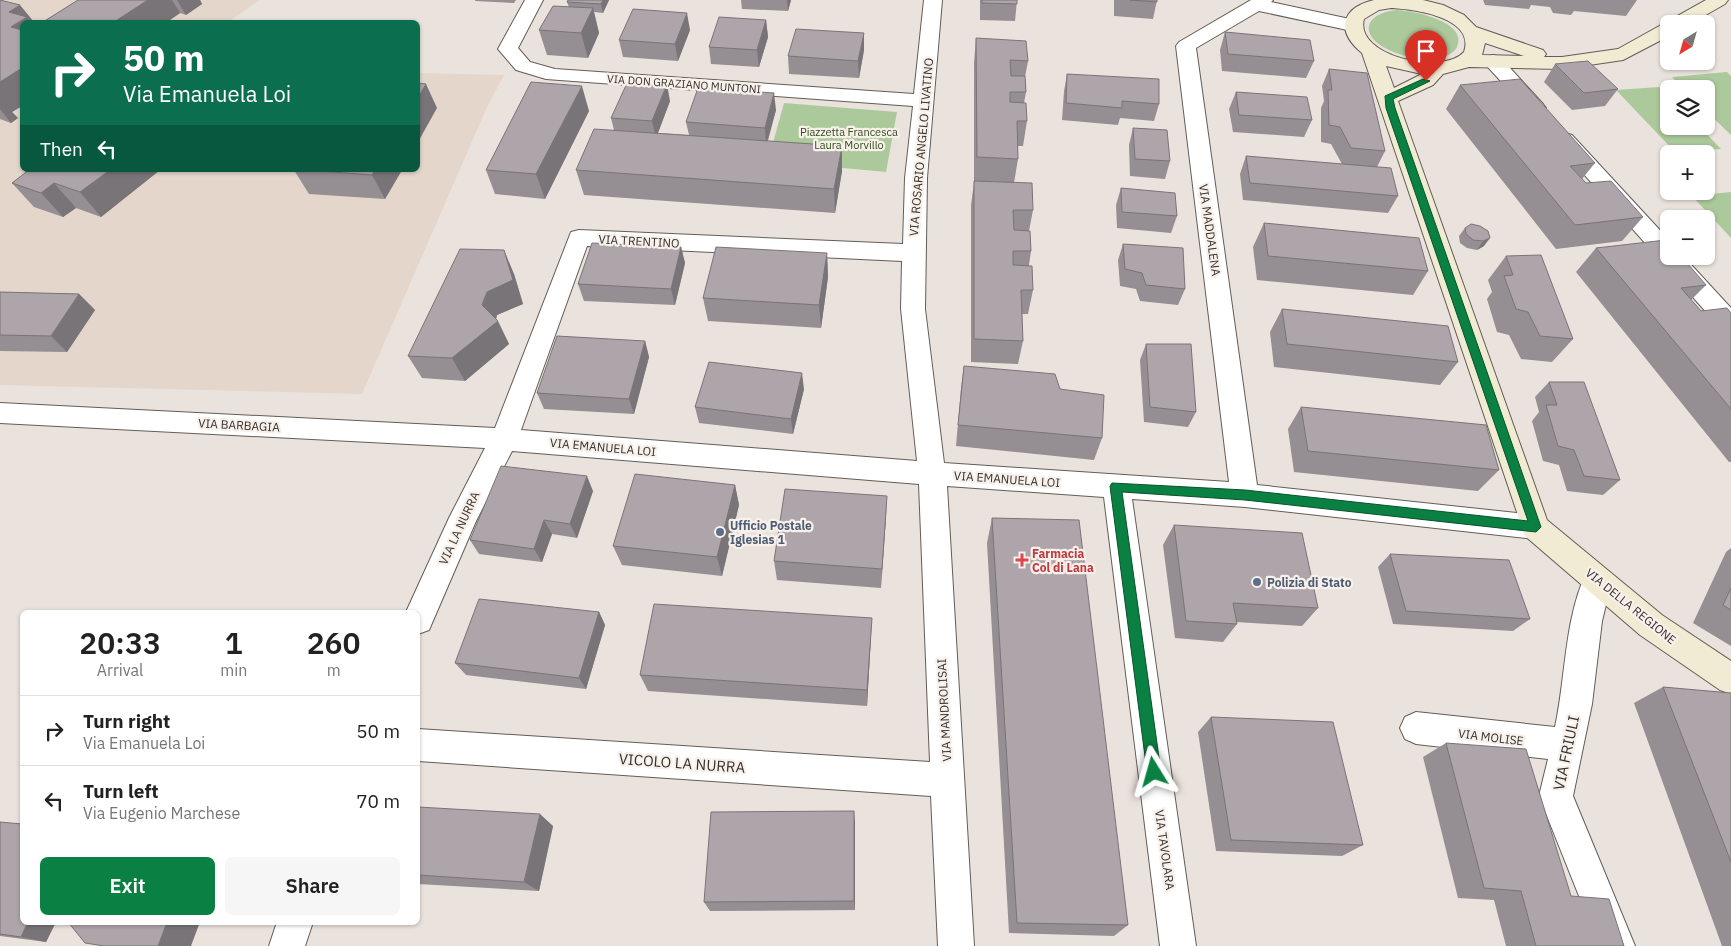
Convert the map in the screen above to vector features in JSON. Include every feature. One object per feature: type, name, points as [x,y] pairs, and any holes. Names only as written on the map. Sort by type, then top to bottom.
[{"type":"street","name":"VIA DON GRAZIANO MUNTONI","points":[[534,0],[508,49],[523,66],[553,75],[924,101]]},
{"type":"street","name":"VIA ROSARIO ANGELO LIVATINO","points":[[932,474],[913,309],[913,253],[916,178],[933,0]]},
{"type":"street","name":"VIA MADDALENA","points":[[1245,495],[1186,46],[1261,2],[1281,0]]},
{"type":"street","points":[[1311,0],[1365,10]]},
{"type":"street","points":[[1416,0],[1439,10],[1470,31],[1476,42],[1474,52],[1467,61]]},
{"type":"street","points":[[1692,15],[1719,0]]},
{"type":"street","points":[[1261,2],[1365,10],[1407,2],[1439,10]]},
{"type":"street","points":[[1365,10],[1358,38],[1372,51],[1402,65],[1437,69],[1467,61],[1562,63],[1623,54],[1660,33]]},
{"type":"street","points":[[1470,31],[1562,63]]},
{"type":"street","points":[[1372,51],[1536,527]]},
{"type":"street","points":[[1494,61],[1660,246]]},
{"type":"street","points":[[1388,98],[1426,81],[1437,69]]},
{"type":"street","name":"VIA TRENTINO","points":[[491,438],[580,238],[913,253]]},
{"type":"street","points":[[1677,265],[1731,324]]},
{"type":"street","name":"VIA BARBAGIA","points":[[0,413],[491,438]]},
{"type":"street","name":"VIA EMANUELA LOI","points":[[491,438],[932,474],[1245,495],[1536,527]]},
{"type":"street","name":"VIA LA NURRA","points":[[420,615],[463,518],[491,438]]},
{"type":"street","name":"VIA MANDROLISAI","points":[[932,474],[956,946]]},
{"type":"street","name":"VIA TAVOLARA","points":[[1116,486],[1178,946]]},
{"type":"street","name":"VIA DELLA REGIONE","points":[[1536,527],[1651,626],[1731,679]]},
{"type":"street","name":"VIA FRIULI","points":[[1597,580],[1587,621],[1576,704],[1556,796],[1617,946]]},
{"type":"street","name":"VIA MOLISE","points":[[1416,728],[1567,745]]},
{"type":"street","name":"VICOLO LA NURRA","points":[[420,745],[947,780]]},
{"type":"street","points":[[287,946],[295,925]]},
{"type":"shaded area","points":[[0,0],[260,0],[231,20],[20,20],[20,172],[420,172],[420,73],[504,75],[487,107],[362,394],[0,385]]},
{"type":"green space","points":[[1396,10],[1425,15],[1447,24],[1454,30],[1458,38],[1457,47],[1454,52],[1440,58],[1419,58],[1389,50],[1379,44],[1369,32],[1371,21],[1385,12]]},
{"type":"green space","points":[[1727,72],[1731,76],[1731,135],[1715,120],[1715,80],[1675,80],[1672,77]]},
{"type":"green space","points":[[1659,87],[1660,135],[1708,135],[1721,149],[1715,150],[1715,145],[1668,145],[1616,90]]},
{"type":"green space","name":"Piazzetta Francesca Laura Morvillo","points":[[784,103],[897,112],[886,172],[768,161]]},
{"type":"green space","points":[[1731,192],[1731,238],[1715,221],[1715,210],[1705,210],[1696,200],[1715,200],[1715,194]]},
{"type":"building","points":[[0,0],[20,5],[9,12],[27,17],[11,27],[20,29],[20,69],[0,82]]},
{"type":"building","points":[[78,0],[148,0],[117,20],[46,20]]},
{"type":"building","points":[[568,0],[603,0],[601,4],[567,2]]},
{"type":"building","points":[[982,0],[1017,0],[1017,4],[982,3]]},
{"type":"building","points":[[1130,0],[1157,0],[1157,2]]},
{"type":"building","points":[[553,6],[593,8],[581,33],[539,30]]},
{"type":"building","points":[[633,9],[687,13],[675,44],[619,40]]},
{"type":"building","points":[[719,17],[766,20],[757,50],[709,47]]},
{"type":"building","points":[[796,29],[864,33],[858,61],[788,56]]},
{"type":"building","points":[[1225,32],[1310,40],[1314,61],[1228,54]]},
{"type":"building","points":[[976,38],[1026,41],[1028,61],[1010,60],[1011,76],[1025,76],[1026,92],[1010,92],[1010,102],[1026,103],[1027,121],[1017,121],[1018,159],[977,157]]},
{"type":"building","points":[[1588,61],[1618,89],[1584,93],[1555,64]]},
{"type":"building","points":[[1329,69],[1367,73],[1385,151],[1351,148],[1340,127],[1329,125],[1328,90],[1332,90]]},
{"type":"building","points":[[1067,74],[1159,79],[1159,104],[1122,101],[1122,108],[1066,103]]},
{"type":"building","points":[[1520,79],[1595,163],[1570,166],[1586,183],[1611,181],[1643,217],[1575,225],[1460,85]]},
{"type":"building","points":[[628,81],[667,84],[652,121],[611,118]]},
{"type":"building","points":[[531,82],[582,86],[536,174],[486,170]]},
{"type":"building","points":[[420,83],[426,84],[420,94]]},
{"type":"building","points":[[698,88],[774,93],[765,128],[686,122]]},
{"type":"building","points":[[1236,92],[1307,97],[1312,120],[1239,115]]},
{"type":"building","points":[[1133,128],[1167,130],[1170,161],[1135,159]]},
{"type":"building","points":[[594,129],[842,146],[834,189],[576,170]]},
{"type":"building","points":[[1246,156],[1391,168],[1398,196],[1250,183]]},
{"type":"building","points":[[26,172],[107,172],[80,192],[54,183],[41,193],[12,183]]},
{"type":"building","points":[[332,172],[374,172],[372,175]]},
{"type":"building","points":[[974,181],[1032,183],[1033,210],[1013,210],[1014,230],[1030,231],[1031,251],[1013,251],[1013,265],[1032,266],[1033,290],[1021,290],[1023,341],[974,339]]},
{"type":"building","points":[[1121,188],[1175,193],[1177,216],[1122,212]]},
{"type":"building","points":[[1264,223],[1419,238],[1428,271],[1268,256]]},
{"type":"building","points":[[1471,224],[1480,226],[1488,231],[1490,238],[1483,241],[1473,240],[1466,234],[1465,228]]},
{"type":"building","points":[[1660,241],[1660,265],[1689,265],[1706,285],[1681,288],[1701,311],[1727,308],[1731,313],[1731,409],[1596,248]]},
{"type":"building","points":[[592,243],[681,247],[671,289],[578,284]]},
{"type":"building","points":[[1123,244],[1183,248],[1185,289],[1146,285],[1142,273],[1125,269]]},
{"type":"building","points":[[716,247],[827,253],[819,305],[703,298]]},
{"type":"building","points":[[460,249],[504,250],[513,280],[487,292],[482,305],[498,321],[452,358],[408,356]]},
{"type":"building","points":[[1541,255],[1573,339],[1540,336],[1528,312],[1516,309],[1504,276],[1513,275],[1506,256]]},
{"type":"building","points":[[0,292],[79,294],[51,336],[0,335]]},
{"type":"building","points":[[1282,309],[1448,326],[1458,362],[1287,344]]},
{"type":"building","points":[[557,336],[645,341],[629,399],[537,393]]},
{"type":"building","points":[[1146,344],[1191,344],[1196,412],[1150,407]]},
{"type":"building","points":[[709,362],[802,373],[791,419],[695,407]]},
{"type":"building","points":[[964,366],[1055,374],[1060,389],[1104,395],[1102,438],[958,425]]},
{"type":"building","points":[[1549,382],[1584,382],[1620,480],[1584,476],[1574,450],[1558,446],[1546,405],[1557,405]]},
{"type":"building","points":[[1301,407],[1486,425],[1499,470],[1308,451]]},
{"type":"building","points":[[501,466],[587,476],[570,524],[544,520],[534,549],[470,540]]},
{"type":"building","points":[[635,474],[735,485],[717,557],[613,546]]},
{"type":"building","points":[[785,489],[887,496],[882,569],[774,561]]},
{"type":"building","points":[[992,518],[1079,520],[1128,925],[1017,923]]},
{"type":"building","points":[[1174,525],[1302,533],[1318,608],[1233,603],[1237,624],[1186,621]]},
{"type":"building","points":[[1390,554],[1509,560],[1530,619],[1406,611]]},
{"type":"building","points":[[1731,588],[1731,610],[1723,605]]},
{"type":"building","points":[[479,599],[599,612],[579,678],[455,663]]},
{"type":"building","points":[[654,604],[872,618],[867,690],[640,675]]},
{"type":"building","points":[[1663,687],[1731,693],[1731,862]]},
{"type":"building","points":[[1211,717],[1333,722],[1363,845],[1231,840]]},
{"type":"building","points":[[1446,743],[1526,749],[1571,896],[1609,899],[1624,946],[1536,946],[1521,891],[1484,888]]},
{"type":"building","points":[[420,807],[540,814],[524,882],[420,875]]},
{"type":"building","points":[[854,811],[854,901],[704,902],[711,812]]},
{"type":"building","points":[[0,822],[20,824],[20,925],[27,925],[21,937],[0,934]]},
{"type":"building","points":[[70,925],[166,925],[158,946],[104,946],[85,943]]},
{"type":"place","name":"Ufficio Postale Iglesias 1","points":[[720,532]]},
{"type":"place","name":"Farmacia Col di Lana","points":[[1022,560]]},
{"type":"place","name":"Polizia di Stato","points":[[1257,582]]},
{"type":"route","points":[[1154,772],[1116,486],[1245,495],[1536,527],[1457,294],[1390,108],[1388,98],[1426,81]]}]
